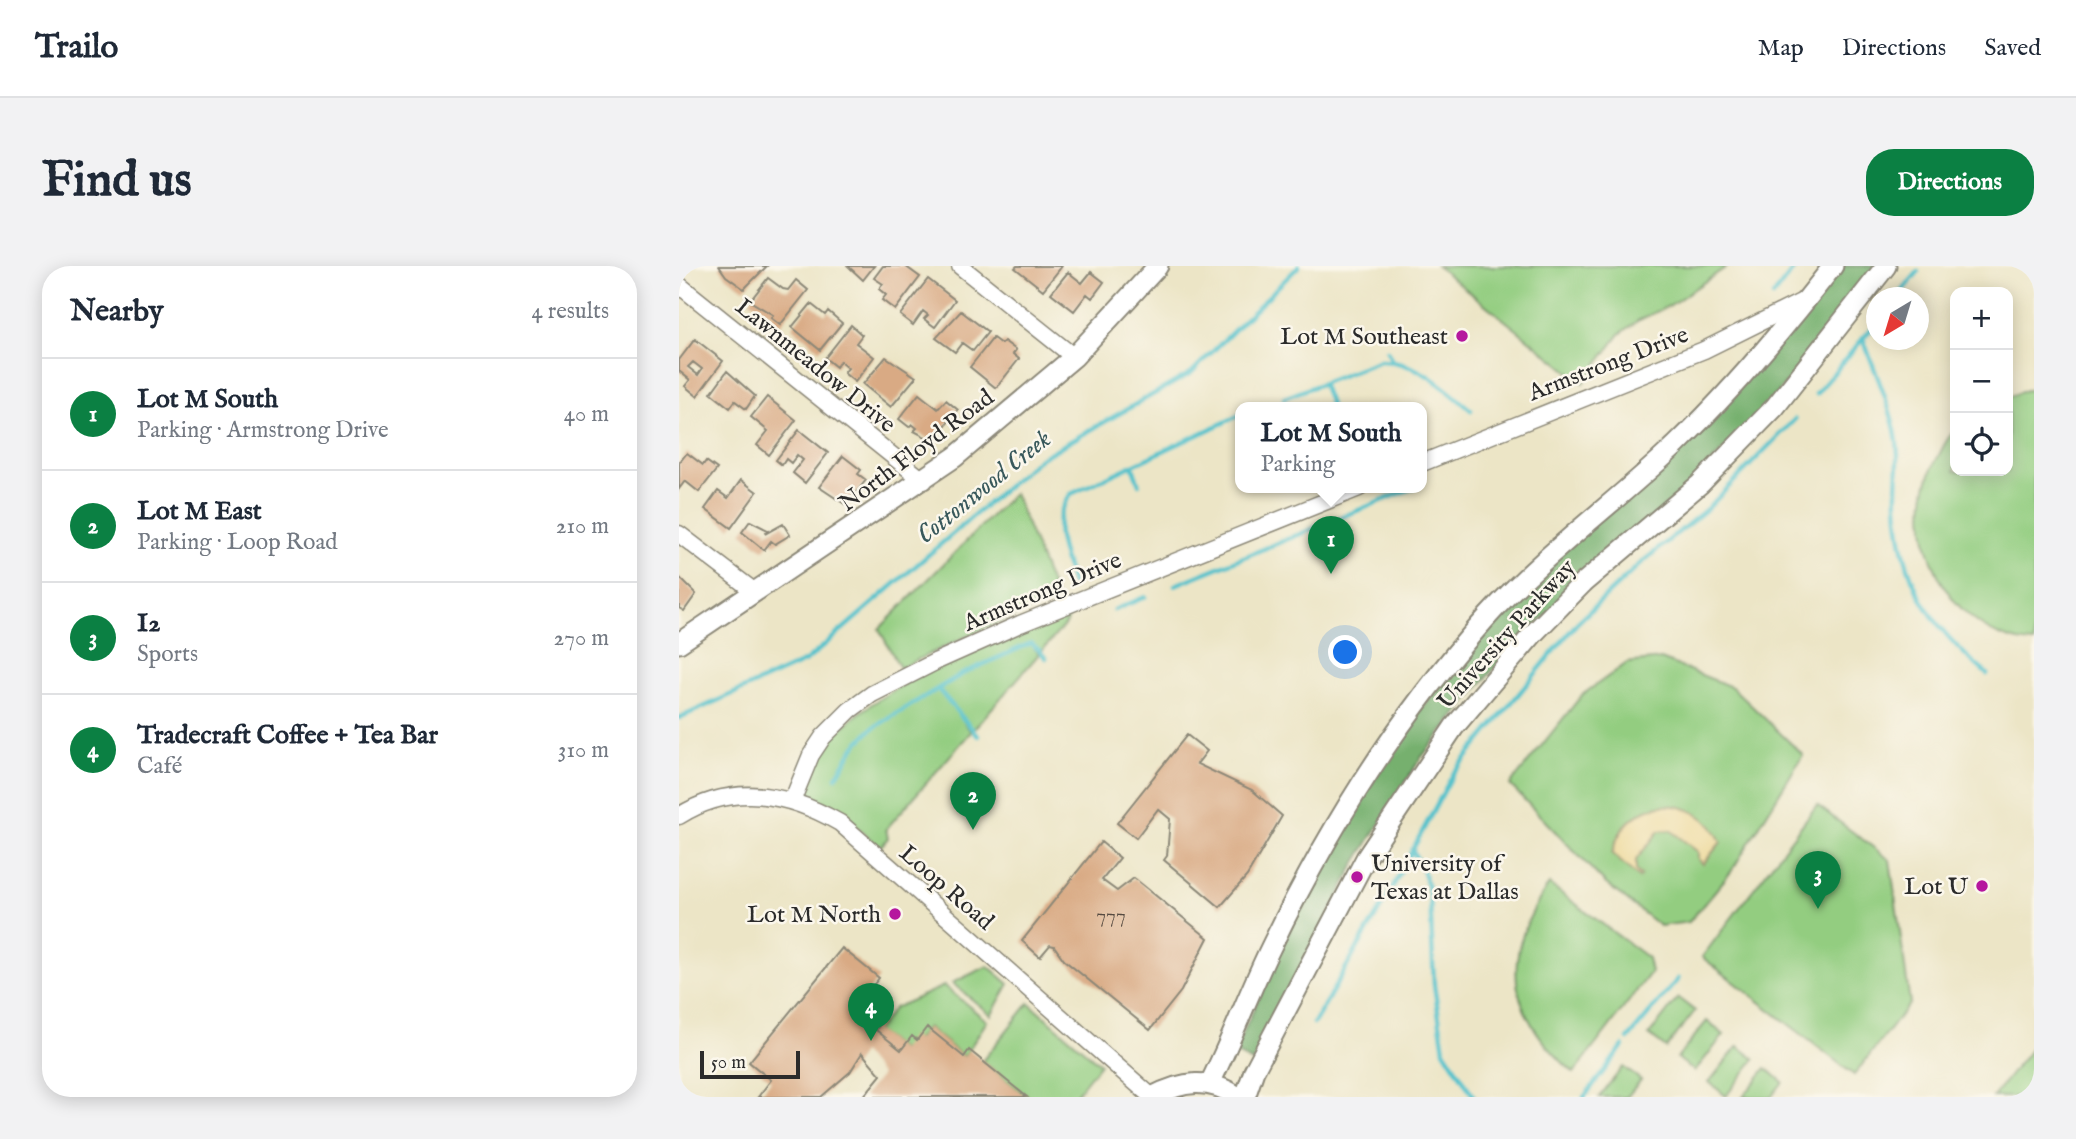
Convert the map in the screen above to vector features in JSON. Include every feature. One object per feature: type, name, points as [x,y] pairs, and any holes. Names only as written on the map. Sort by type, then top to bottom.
[{"type":"street","points":[[960,266],[1074,357]]},
{"type":"street","name":"North Floyd Road","points":[[679,643],[924,481],[1074,357],[1158,266]]},
{"type":"street","name":"University Parkway","points":[[1210,1083],[1269,950],[1317,855],[1354,790],[1389,739],[1488,617],[1535,568],[1700,421],[1750,368],[1833,266]]},
{"type":"street","name":"University Parkway","points":[[1245,1097],[1254,1071],[1366,858],[1454,727],[1534,633],[1583,583],[1700,484],[1766,417],[1886,266]]},
{"type":"street","name":"Lawnmeadow Drive","points":[[679,285],[924,481]]},
{"type":"street","name":"Armstrong Drive","points":[[1427,461],[1704,350],[1807,299]]},
{"type":"street","name":"Armstrong Drive","points":[[793,799],[811,755],[823,737],[849,710],[872,694],[986,638],[1346,493]]},
{"type":"street","points":[[679,534],[755,592]]},
{"type":"street","name":"Loop Road","points":[[679,816],[729,796],[766,795],[793,799],[814,808],[848,830],[1152,1097]]},
{"type":"street","points":[[1152,1097],[1186,1083],[1210,1083],[1238,1097]]},
{"type":"green space","points":[[1437,266],[1728,266],[1669,306],[1637,321],[1620,334],[1583,383]]},
{"type":"green space","points":[[1842,266],[1879,266],[1773,399],[1695,479],[1514,644],[1420,759],[1356,862],[1253,1062],[1234,1053],[1316,871],[1412,720],[1494,619]]},
{"type":"green space","points":[[2034,390],[2034,643],[2003,637],[1977,622],[1955,601],[1938,575],[1927,546],[1923,516],[1927,485],[1950,436],[1950,476],[2013,476],[2013,395]]},
{"type":"green space","points":[[1014,493],[1057,599],[978,631],[900,668],[879,629]]},
{"type":"green space","points":[[1065,613],[1068,621],[1042,651],[1032,645],[1039,654],[974,729],[964,722],[971,732],[886,829],[888,838],[880,847],[836,809],[811,796],[808,785],[814,766],[831,739],[857,715],[888,693],[925,673]]},
{"type":"green space","points":[[1661,659],[1732,687],[1803,755],[1731,872],[1689,922],[1660,926],[1605,883],[1510,785],[1582,695],[1627,663]]},
{"type":"green space","points":[[1817,805],[1890,860],[1910,1003],[1854,1075],[1702,957]]},
{"type":"green space","points":[[1549,884],[1648,958],[1651,972],[1574,1073],[1535,1029],[1523,1007],[1517,985],[1517,961],[1522,937]]},
{"type":"green space","points":[[988,966],[1009,984],[991,1015],[952,983]]},
{"type":"green space","points":[[944,986],[987,1021],[964,1057],[927,1027],[917,1040],[901,1050],[876,1031],[894,1008]]},
{"type":"green space","points":[[1678,998],[1695,1011],[1666,1048],[1649,1035]]},
{"type":"green space","points":[[1029,1003],[1100,1064],[1074,1097],[1027,1097],[982,1061]]},
{"type":"green space","points":[[1707,1021],[1724,1035],[1695,1071],[1677,1058]]},
{"type":"green space","points":[[2034,1045],[2034,1097],[1993,1097]]},
{"type":"green space","points":[[1738,1046],[1755,1059],[1726,1096],[1709,1082]]},
{"type":"green space","points":[[1623,1067],[1641,1080],[1627,1097],[1599,1097]]},
{"type":"green space","points":[[1766,1068],[1783,1082],[1771,1097],[1743,1097]]},
{"type":"sand","points":[[1659,806],[1688,809],[1711,825],[1721,842],[1703,864],[1698,859],[1698,852],[1670,830],[1659,831],[1636,860],[1636,871],[1641,875],[1639,878],[1612,854],[1618,836],[1628,822],[1642,812]]},
{"type":"building","points":[[719,266],[767,266],[744,289],[726,276]]},
{"type":"building","points":[[848,266],[874,266],[863,280]]},
{"type":"building","points":[[883,266],[905,266],[920,277],[895,310],[882,300],[886,295],[879,289],[883,284],[874,278]]},
{"type":"building","points":[[1062,266],[1043,290],[1015,268]]},
{"type":"building","points":[[1068,272],[1082,283],[1091,272],[1104,282],[1092,298],[1087,294],[1074,311],[1051,293]]},
{"type":"building","points":[[768,278],[783,289],[788,290],[796,280],[808,290],[780,325],[771,318],[773,315],[750,301]]},
{"type":"building","points":[[928,279],[955,300],[935,327],[924,319],[928,315],[923,311],[913,325],[900,315]]},
{"type":"building","points":[[811,304],[825,315],[828,311],[842,323],[820,350],[792,327]]},
{"type":"building","points":[[961,311],[988,332],[973,351],[962,343],[955,352],[936,338]]},
{"type":"building","points":[[851,325],[862,335],[856,343],[874,357],[855,382],[844,373],[848,368],[840,361],[836,367],[825,358]]},
{"type":"building","points":[[993,338],[1001,344],[1004,341],[1016,350],[1013,354],[1019,359],[996,388],[970,367]]},
{"type":"building","points":[[695,339],[723,361],[697,396],[685,386],[690,380],[679,371],[679,360]],"holes":[[[693,362],[702,369],[698,375],[688,367]]]},
{"type":"building","points":[[886,357],[916,377],[891,407],[863,384]]},
{"type":"building","points":[[727,371],[755,396],[746,409],[735,401],[730,408],[711,393]]},
{"type":"building","points":[[919,394],[938,409],[946,400],[958,410],[933,441],[914,431],[917,428],[912,424],[909,427],[899,419]]},
{"type":"building","points":[[767,397],[796,420],[769,455],[757,445],[768,431],[751,417]]},
{"type":"building","points":[[799,430],[828,453],[805,483],[793,473],[803,460],[797,455],[791,463],[786,459],[782,465],[776,460]]},
{"type":"building","points":[[687,453],[703,465],[706,461],[717,469],[699,492],[685,481],[679,489],[679,463]]},
{"type":"building","points":[[843,456],[861,470],[858,474],[866,480],[846,505],[819,487]]},
{"type":"building","points":[[741,480],[757,492],[731,528],[705,509],[718,491],[728,498]]},
{"type":"building","points":[[750,521],[768,530],[765,534],[783,524],[790,535],[775,544],[771,541],[764,550],[742,532]]},
{"type":"building","points":[[679,577],[696,594],[684,611],[679,608]]},
{"type":"building","points":[[1187,735],[1207,751],[1197,764],[1252,790],[1282,816],[1247,876],[1220,907],[1164,860],[1167,856],[1170,819],[1158,809],[1136,838],[1117,823]]},
{"type":"building","points":[[1101,842],[1120,858],[1102,880],[1117,891],[1134,878],[1208,938],[1181,991],[1150,1030],[1064,960],[1054,946],[1050,945],[1040,957],[1022,941]]},
{"type":"building","points":[[842,948],[879,978],[859,1003],[881,1023],[876,1030],[901,1050],[912,1036],[917,1040],[927,1027],[964,1057],[969,1050],[1027,1097],[863,1097],[881,1075],[862,1053],[850,1072],[821,1097],[758,1097],[771,1080],[749,1062]]},
{"type":"waterway","name":"Cottonwood Creek","points":[[679,718],[806,661],[1039,459],[1191,373],[1299,266]]},
{"type":"waterway","points":[[1773,296],[1796,266]]},
{"type":"waterway","points":[[1905,287],[1918,272]]},
{"type":"waterway","points":[[1816,394],[1866,335]]},
{"type":"waterway","points":[[1863,338],[1895,430],[1900,532],[1912,579],[1922,600],[1949,638],[1987,674]]},
{"type":"waterway","points":[[1387,351],[1392,361]]},
{"type":"waterway","points":[[1284,398],[1380,361],[1418,370],[1471,410]]},
{"type":"waterway","points":[[1322,383],[1329,402]]},
{"type":"waterway","points":[[1072,584],[1061,549],[1058,527],[1064,505],[1071,494],[1235,417]]},
{"type":"waterway","points":[[1314,1023],[1391,890],[1453,774],[1577,623],[1640,564],[1709,507],[1795,419]]},
{"type":"waterway","points":[[1132,465],[1139,484]]},
{"type":"waterway","points":[[1175,585],[1401,493]]},
{"type":"waterway","points":[[1114,610],[1145,597]]},
{"type":"waterway","points":[[836,777],[855,746],[873,728],[964,673],[1031,643],[1041,652]]},
{"type":"waterway","points":[[1043,655],[1046,658]]},
{"type":"waterway","points":[[938,689],[973,730]]},
{"type":"waterway","points":[[975,733],[978,736]]},
{"type":"waterway","points":[[1412,849],[1425,876],[1430,896],[1434,985],[1444,1050],[1474,1097]]},
{"type":"waterway","points":[[1628,1039],[1678,979]]},
{"type":"waterway","points":[[1584,1097],[1623,1046]]},
{"type":"place","name":"Lot M Southeast","points":[[1462,336]]},
{"type":"place","name":"Lot M South","points":[[1331,574]]},
{"type":"place","name":"Lot M East","points":[[973,830]]},
{"type":"place","name":"University of Texas at Dallas","points":[[1357,877]]},
{"type":"place","name":"Lot U","points":[[1982,886]]},
{"type":"place","name":"I2","points":[[1818,909]]},
{"type":"place","name":"Lot M North","points":[[895,914]]},
{"type":"place","name":"Tradecraft Coffee + Tea Bar","points":[[871,1041]]}]
